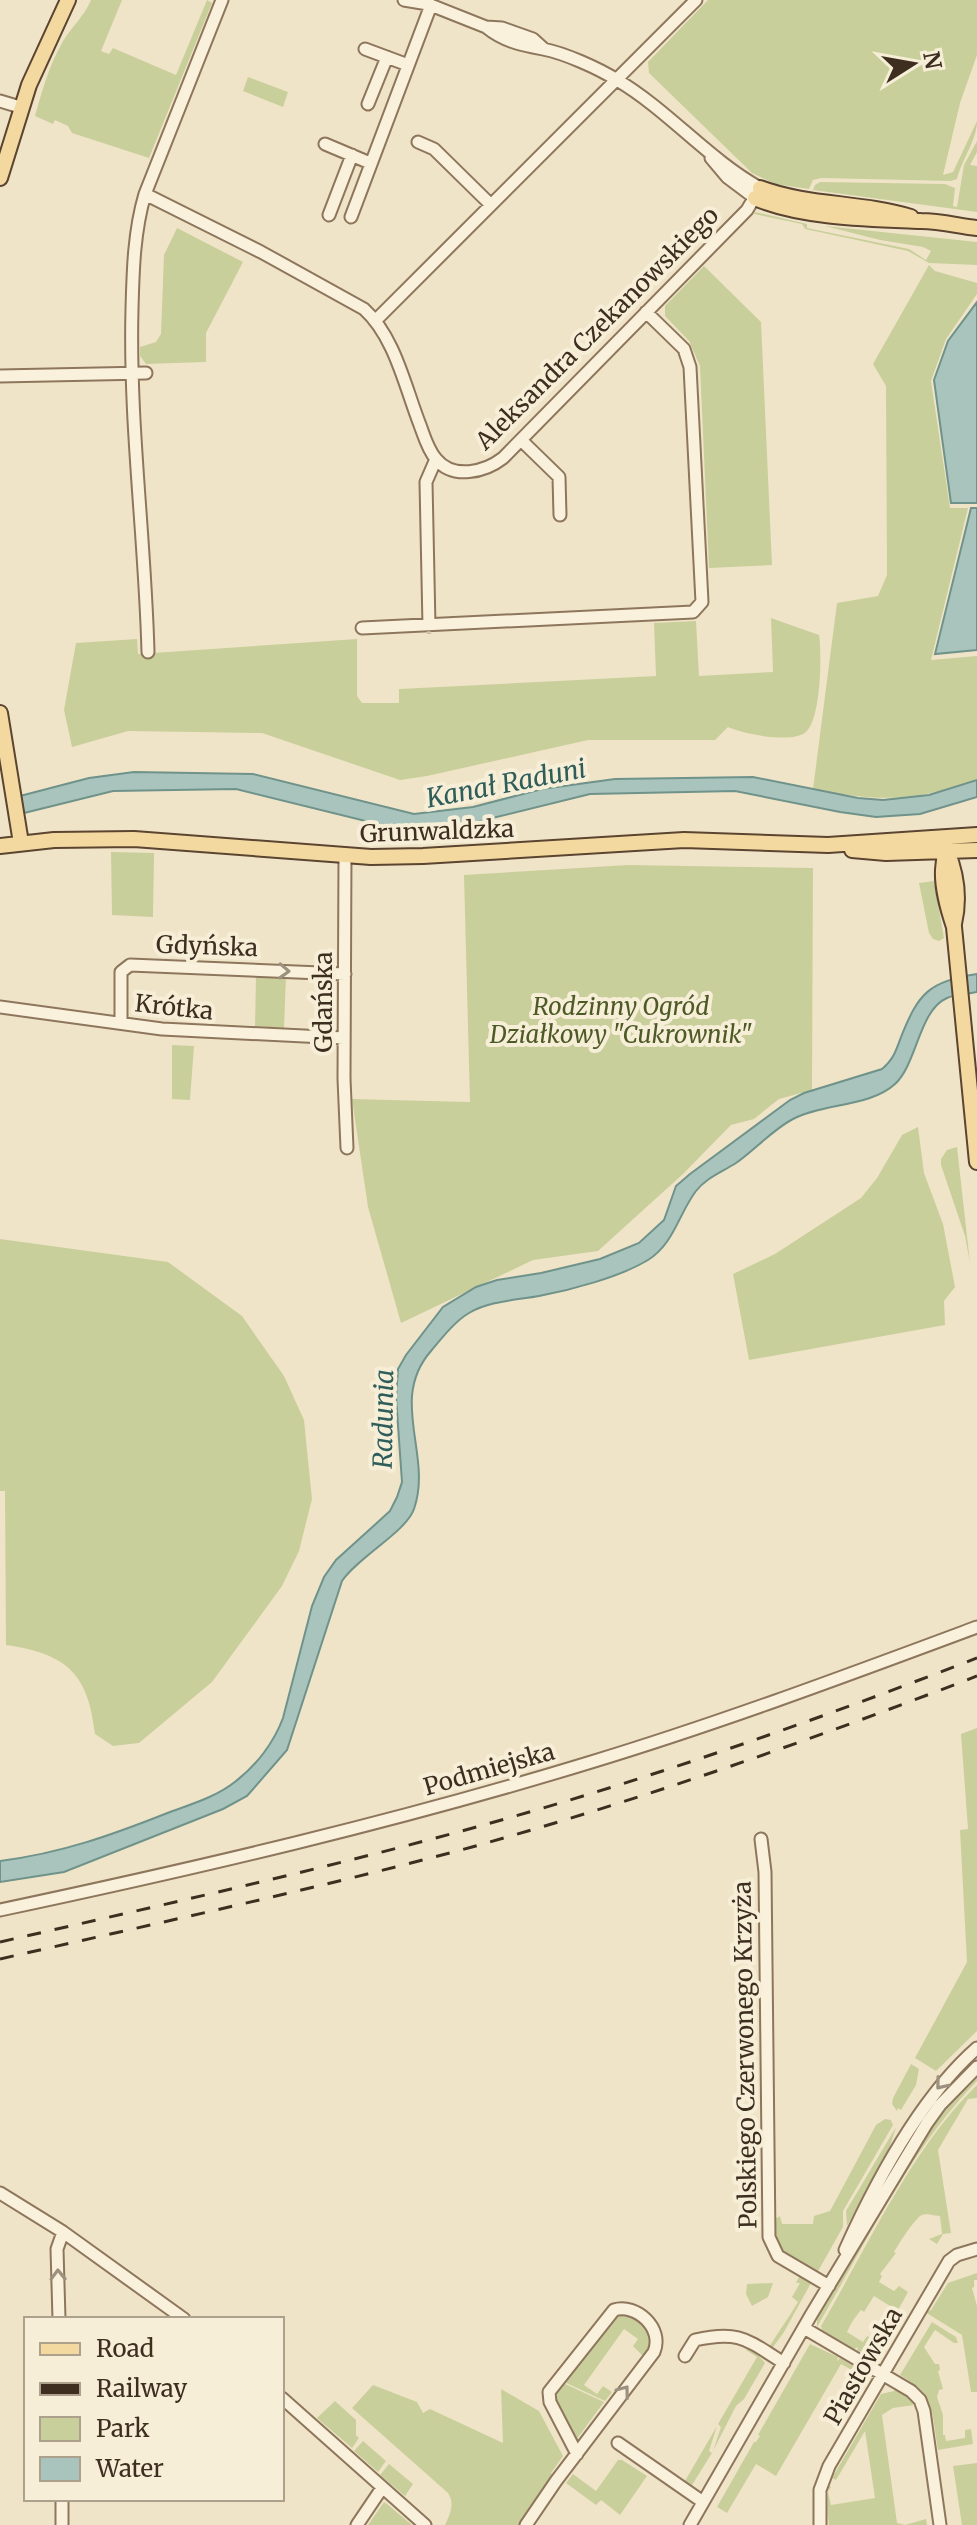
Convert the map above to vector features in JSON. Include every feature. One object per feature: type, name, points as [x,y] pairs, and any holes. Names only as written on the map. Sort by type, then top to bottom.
[{"type":"main road","points":[[0,178],[20,107],[68,0]]},
{"type":"main road","points":[[757,193],[894,212],[922,221],[977,228]]},
{"type":"main road","points":[[0,713],[5,780],[13,794],[21,843]]},
{"type":"main road","name":"Grunwaldzka","points":[[0,846],[80,839],[134,839],[345,856],[423,856],[684,840],[828,845],[886,853],[946,844],[977,835]]},
{"type":"main road","points":[[946,844],[955,870],[958,905],[954,927]]},
{"type":"main road","points":[[946,844],[943,871],[947,906],[954,927],[973,1087],[977,1162]]},
{"type":"main road","name":"Grunwaldzka","points":[[946,844],[974,850]]},
{"type":"main road","points":[[955,870],[974,850]]},
{"type":"street","points":[[148,652],[145,560],[130,374],[134,252],[145,194],[222,0]]},
{"type":"street","points":[[404,0],[428,3],[486,27],[502,28],[533,39],[545,49],[616,79],[664,112],[757,193]]},
{"type":"street","points":[[376,320],[696,0]]},
{"type":"street","points":[[351,217],[428,3]]},
{"type":"street","points":[[365,49],[408,65]]},
{"type":"street","points":[[368,104],[387,57]]},
{"type":"street","points":[[0,101],[20,107]]},
{"type":"street","points":[[418,142],[434,149],[491,205]]},
{"type":"street","points":[[325,144],[370,163]]},
{"type":"street","points":[[329,215],[352,155]]},
{"type":"street","name":"Aleksandra Czekanowskiego","points":[[436,459],[449,468],[465,472],[479,471],[496,464],[747,210],[757,193]]},
{"type":"street","points":[[145,194],[313,279],[357,304],[376,320],[392,351],[436,459],[426,482],[429,626]]},
{"type":"street","points":[[362,628],[693,612],[698,607],[702,602],[690,367],[684,349],[646,312]]},
{"type":"street","points":[[0,376],[146,373]]},
{"type":"street","points":[[521,440],[559,477],[560,515]]},
{"type":"street","name":"Gdańska","points":[[345,856],[347,1148]]},
{"type":"street","name":"Gdyńska","points":[[121,1023],[121,972],[130,965],[345,974]]},
{"type":"street","name":"Krótka","points":[[0,1007],[230,1034],[344,1038]]},
{"type":"street","name":"Podmiejska","points":[[0,1910],[342,1832],[480,1795],[737,1716],[977,1627]]},
{"type":"street","name":"Polskiego Czerwonego Krzyża","points":[[761,1839],[765,1872],[770,2244],[778,2256],[831,2282]]},
{"type":"street","points":[[831,2282],[866,2206],[918,2116],[950,2073],[977,2048]]},
{"type":"street","points":[[690,2525],[927,2123],[977,2067]]},
{"type":"street","points":[[0,2193],[63,2232],[181,2317]]},
{"type":"street","points":[[59,2317],[57,2249],[63,2232]]},
{"type":"street","name":"Piastowska","points":[[820,2525],[818,2499],[823,2479],[949,2261],[977,2249]]},
{"type":"street","points":[[526,2525],[657,2344],[657,2336],[650,2323],[626,2308],[614,2310],[549,2392],[550,2402],[577,2454]]},
{"type":"street","points":[[804,2328],[916,2395],[922,2405],[940,2525]]},
{"type":"street","points":[[685,2356],[695,2340],[732,2335],[741,2337],[784,2363]]},
{"type":"street","points":[[284,2400],[425,2525]]},
{"type":"street","points":[[618,2443],[703,2502]]},
{"type":"street","points":[[357,2525],[382,2488]]},
{"type":"street","points":[[62,2501],[62,2525]]},
{"type":"green space","points":[[91,0],[122,0],[101,51],[109,54],[113,48],[176,75],[207,0],[212,3],[149,158],[72,133],[68,126],[55,120],[53,124],[35,116],[57,52]]},
{"type":"green space","points":[[708,0],[977,0],[977,55],[960,103],[943,175],[953,172],[977,121],[975,135],[957,179],[821,178],[813,180],[809,189],[775,184],[752,173],[649,73],[648,62]]},
{"type":"green space","points":[[248,77],[288,92],[283,107],[243,91]]},
{"type":"green space","points":[[977,141],[977,152],[970,165],[977,166],[977,212],[813,190],[820,182],[945,184],[955,188],[953,206],[957,207],[964,165]]},
{"type":"green space","points":[[755,212],[807,224],[807,228],[909,249],[926,260],[931,251],[923,247],[825,226],[977,242],[977,265],[929,263],[908,251],[805,229],[802,224]]},
{"type":"green space","points":[[177,228],[243,262],[206,333],[206,362],[146,364],[140,356],[140,347],[156,342],[161,334],[164,255]]},
{"type":"green space","points":[[929,265],[935,271],[977,283],[977,294],[946,339],[931,381],[950,508],[968,508],[931,660],[977,656],[977,780],[934,793],[896,798],[813,789],[837,603],[878,596],[887,575],[886,386],[873,364]]},
{"type":"green space","points":[[704,266],[761,322],[772,565],[709,568],[700,366],[689,341],[665,316],[665,306]]},
{"type":"green space","points":[[771,618],[819,635],[820,671],[815,714],[806,732],[799,736],[767,737],[728,727],[715,740],[588,740],[400,780],[262,733],[128,731],[72,747],[64,710],[76,643],[137,639],[138,654],[357,639],[357,696],[362,703],[399,703],[399,689],[656,676],[654,623],[696,621],[699,676],[773,672]]},
{"type":"green space","points":[[111,852],[154,853],[153,917],[112,915]]},
{"type":"green space","name":"Rodzinny Ogród Działkowy \"Cukrownik\"","points":[[628,865],[813,868],[812,1090],[779,1099],[754,1119],[731,1125],[683,1174],[598,1251],[533,1260],[401,1323],[368,1207],[352,1099],[470,1102],[464,875]]},
{"type":"green space","points":[[934,881],[944,938],[939,941],[929,933],[919,883]]},
{"type":"green space","points":[[256,975],[286,976],[284,1028],[255,1026]]},
{"type":"green space","points":[[172,1045],[194,1046],[190,1100],[172,1099]]},
{"type":"green space","points":[[918,1127],[924,1173],[943,1224],[955,1287],[944,1301],[945,1325],[749,1360],[733,1274],[775,1254],[861,1198],[877,1178],[902,1135]]},
{"type":"green space","points":[[957,1147],[970,1263],[965,1236],[941,1165],[947,1150]]},
{"type":"green space","points":[[0,1239],[168,1262],[242,1316],[284,1376],[304,1420],[312,1499],[299,1551],[282,1586],[212,1682],[139,1743],[113,1746],[95,1734],[87,1695],[70,1670],[44,1654],[6,1645],[5,1491],[0,1491]]},
{"type":"green space","points":[[977,1728],[977,2031],[936,2071],[915,2058],[967,1962],[960,1830],[968,1829],[961,1734]]},
{"type":"green space","points":[[911,2064],[919,2069],[916,2085],[901,2110],[898,2108],[897,2111],[892,2104],[893,2098]]},
{"type":"green space","points":[[977,2075],[977,2081],[930,2137],[910,2167],[817,2327],[817,2319],[909,2160]]},
{"type":"green space","points":[[977,2085],[977,2098],[968,2099],[938,2150],[951,2233],[943,2234],[937,2244],[929,2239],[942,2234],[940,2216],[927,2214],[919,2217],[880,2274],[879,2282],[894,2291],[899,2286],[908,2292],[892,2321],[885,2317],[890,2306],[874,2296],[847,2332],[863,2342],[867,2336],[879,2343],[870,2358],[857,2350],[858,2347],[854,2349],[822,2330],[821,2326],[911,2168],[953,2110]]},
{"type":"green space","points":[[885,2119],[891,2120],[893,2125],[843,2211],[843,2227],[817,2273],[779,2246],[774,2230],[775,2219],[780,2216],[782,2224],[813,2224],[814,2216],[830,2211],[876,2125]]},
{"type":"green space","points":[[896,2127],[889,2149],[847,2226],[846,2211]]},
{"type":"green space","points":[[977,2273],[972,2288],[977,2306],[977,2392],[971,2392],[962,2335],[925,2312],[931,2310],[948,2283]]},
{"type":"green space","points":[[800,2275],[811,2283],[784,2332],[771,2350],[768,2349],[798,2302],[792,2297],[800,2283],[796,2283]]},
{"type":"green space","points":[[773,2283],[768,2297],[752,2306],[746,2294],[747,2284]]},
{"type":"green space","points":[[618,2311],[643,2321],[654,2344],[645,2358],[633,2346],[638,2339],[624,2329],[584,2385],[597,2394],[603,2386],[612,2392],[605,2401],[562,2381]]},
{"type":"green space","points":[[932,2322],[956,2337],[958,2343],[935,2330],[924,2347],[935,2364],[939,2364],[943,2389],[939,2390],[937,2397],[943,2415],[943,2435],[946,2441],[965,2438],[965,2430],[971,2429],[973,2444],[938,2450],[933,2415],[926,2398],[900,2375]]},
{"type":"green space","points":[[810,2344],[861,2371],[859,2374],[841,2364],[776,2476],[756,2464],[727,2513],[717,2507]]},
{"type":"green space","points":[[750,2347],[761,2354],[759,2356],[765,2363],[744,2399],[736,2406],[713,2451],[721,2427],[718,2424],[757,2357],[746,2350]]},
{"type":"green space","points":[[561,2382],[604,2402],[576,2440],[554,2403],[553,2392]]},
{"type":"green space","points":[[373,2385],[417,2402],[423,2413],[430,2409],[503,2443],[501,2389],[539,2411],[563,2456],[551,2473],[555,2476],[519,2525],[445,2525],[451,2505],[448,2493],[352,2408]]},
{"type":"green space","points":[[896,2388],[913,2399],[918,2410],[914,2405],[893,2408],[882,2415],[897,2523],[905,2525],[829,2525],[828,2493],[831,2505],[875,2498],[865,2431],[836,2480],[832,2478],[881,2394]]},
{"type":"green space","points":[[335,2401],[356,2420],[356,2435],[359,2438],[352,2448],[317,2418]]},
{"type":"green space","points":[[717,2426],[709,2451],[712,2453],[692,2485],[685,2481]]},
{"type":"green space","points":[[363,2441],[386,2461],[378,2472],[354,2451]]},
{"type":"green space","points":[[618,2460],[647,2476],[620,2515],[601,2500],[596,2505],[566,2483],[573,2474],[596,2491]]},
{"type":"green space","points":[[977,2463],[977,2525],[962,2525],[953,2466]]},
{"type":"green space","points":[[389,2464],[413,2484],[405,2496],[380,2475]]},
{"type":"green space","points":[[384,2502],[387,2504],[412,2525],[368,2525]]},
{"type":"green space","points":[[926,2519],[927,2525],[905,2525]]},
{"type":"water","points":[[977,302],[977,503],[951,503],[934,380],[948,341]]},
{"type":"water","points":[[971,508],[977,508],[977,650],[935,654]]},
{"type":"water","points":[[134,772],[253,774],[414,814],[473,807],[542,789],[615,779],[753,777],[883,800],[929,795],[977,780],[977,797],[920,814],[876,817],[735,791],[590,794],[464,825],[410,832],[236,789],[113,791],[24,813],[20,796],[89,778]]},
{"type":"water","points":[[977,974],[977,992],[947,998],[930,1014],[908,1064],[895,1084],[873,1097],[805,1114],[778,1129],[743,1158],[700,1186],[664,1246],[648,1260],[624,1272],[580,1286],[485,1306],[464,1317],[444,1336],[419,1370],[413,1389],[412,1408],[419,1468],[414,1509],[402,1527],[342,1581],[287,1750],[247,1796],[223,1809],[64,1872],[0,1882],[0,1861],[86,1842],[204,1799],[236,1781],[264,1752],[283,1718],[312,1606],[324,1577],[336,1560],[390,1511],[397,1497],[402,1482],[396,1397],[398,1369],[443,1307],[476,1287],[497,1280],[600,1259],[639,1243],[664,1220],[676,1186],[690,1174],[790,1100],[882,1069],[894,1055],[920,999],[947,981]]},
{"type":"railway","points":[[0,1942],[321,1867],[512,1817],[746,1743],[977,1658]]},
{"type":"railway","points":[[0,1959],[472,1847],[727,1768],[977,1676]]},
{"type":"water label","name":"Kanał Raduni","points":[[506,783]]},
{"type":"water label","name":"Radunia","points":[[383,1419]]}]
